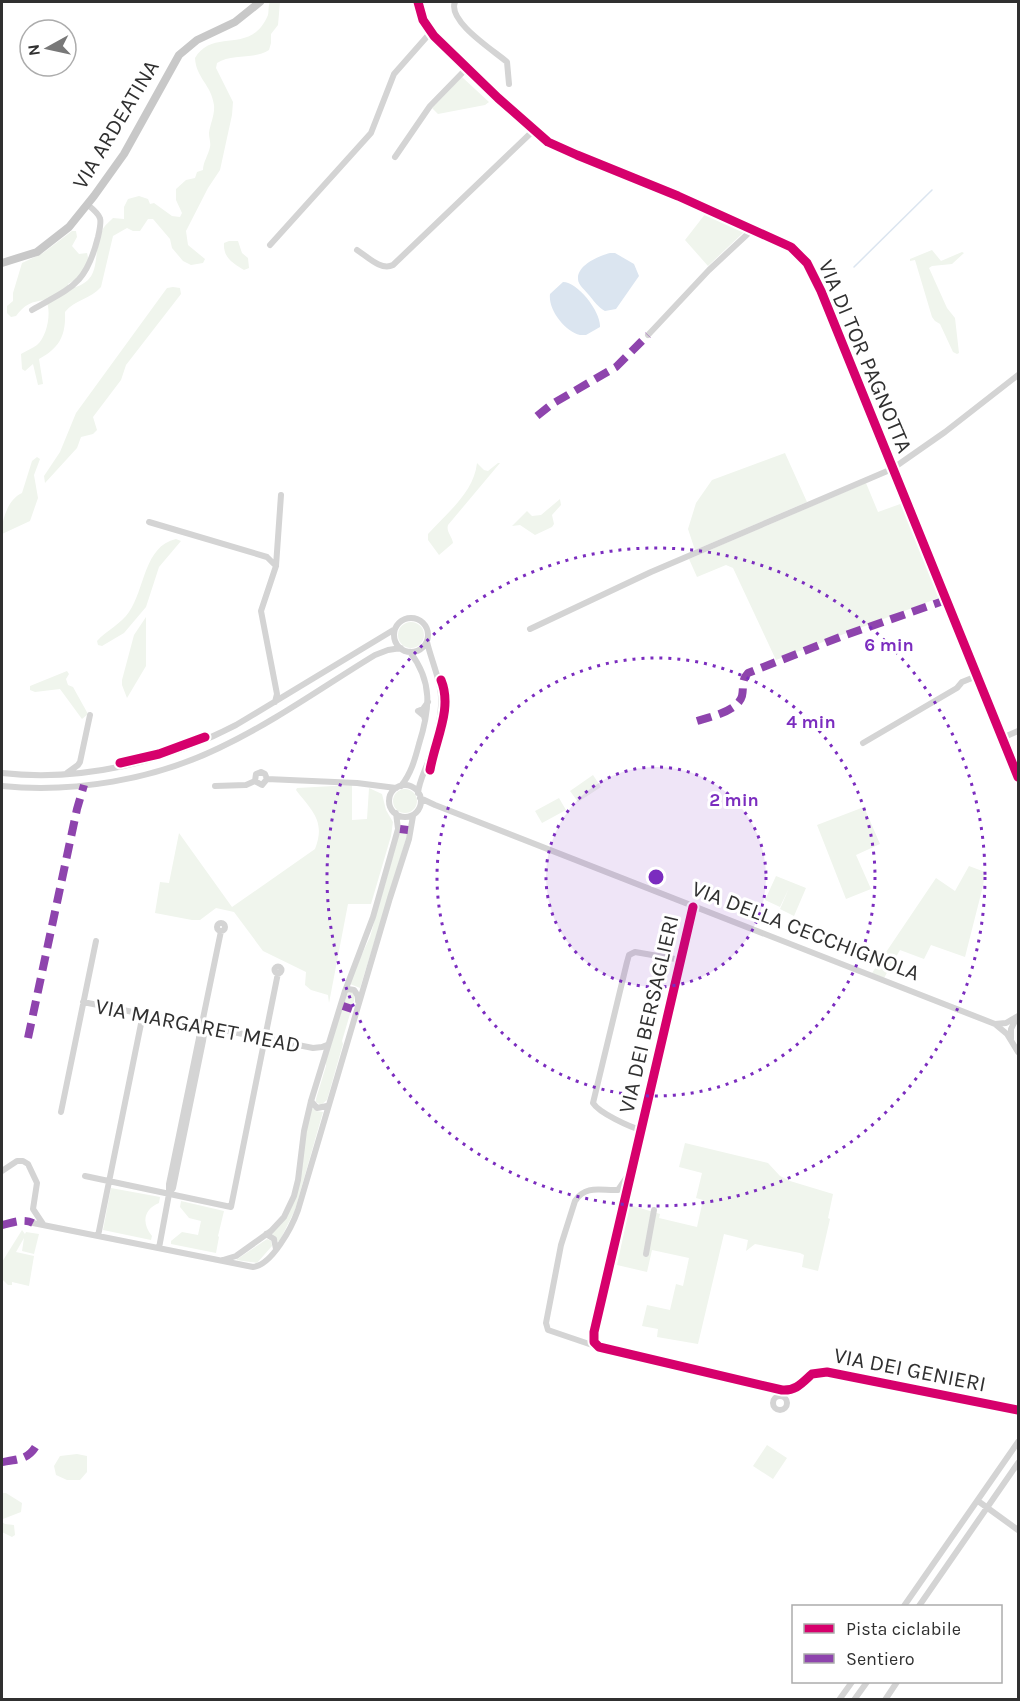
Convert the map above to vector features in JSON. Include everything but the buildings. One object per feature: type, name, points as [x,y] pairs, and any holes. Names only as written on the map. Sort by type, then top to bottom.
[{"type":"main road","name":"VIA ARDEATINA","points":[[2,263],[31,255],[43,249],[69,226],[88,205],[133,139],[179,55],[197,40],[236,22],[260,2]]},
{"type":"street","name":"VIA DI TOR PAGNOTTA","points":[[418,2],[431,32],[467,68],[548,141],[568,152],[753,229],[791,247],[800,254],[810,268],[1018,777]]},
{"type":"street","points":[[453,3],[458,21],[507,62],[509,84]]},
{"type":"street","points":[[270,244],[371,134],[394,74],[431,32]]},
{"type":"street","points":[[394,157],[430,106],[467,68]]},
{"type":"street","points":[[357,250],[381,266],[388,268],[393,265],[534,130]]},
{"type":"street","points":[[32,310],[67,291],[88,268],[101,224],[99,214],[88,205]]},
{"type":"street","points":[[648,335],[709,270],[753,229]]},
{"type":"street","points":[[892,468],[945,432],[1018,375]]},
{"type":"street","name":"VIA DI TOR PAGNOTTA","points":[[530,629],[651,572],[892,468]]},
{"type":"street","points":[[274,703],[277,698],[275,683],[261,611],[276,566],[281,495]]},
{"type":"street","points":[[149,522],[267,557],[276,566]]},
{"type":"street","points":[[2,773],[66,774],[93,771],[132,765],[177,752],[214,736],[274,703],[395,629],[405,619],[418,620],[422,621],[427,629],[427,642],[441,698],[440,716],[428,761],[419,782],[419,810]]},
{"type":"street","points":[[390,799],[392,792],[399,787],[411,769],[416,754],[414,746],[421,739],[425,724],[428,697],[418,662],[410,652],[401,648],[396,642],[395,629]]},
{"type":"street","points":[[410,652],[422,648],[427,642]]},
{"type":"street","points":[[2,786],[84,785],[124,779],[173,766],[241,738],[375,655],[401,648]]},
{"type":"street","points":[[863,743],[957,688],[962,682],[977,676]]},
{"type":"street","points":[[275,683],[280,692],[288,694]]},
{"type":"street","points":[[66,774],[80,762],[90,715]]},
{"type":"street","points":[[1002,738],[1018,731]]},
{"type":"street","points":[[80,762],[84,768],[93,771]]},
{"type":"street","points":[[215,786],[246,785],[255,782],[262,785],[267,779],[357,783],[379,787],[408,786],[419,795]]},
{"type":"street","points":[[219,1260],[234,1258],[266,1234],[284,1217],[295,1194],[305,1126],[322,1060],[354,966],[367,937],[398,829],[396,813],[390,799],[379,787]]},
{"type":"street","name":"VIA DELLA CECCHIGNOLA","points":[[419,795],[435,806],[995,1024],[1011,1040],[1018,1052]]},
{"type":"street","points":[[33,1223],[219,1260],[261,1265],[289,1232],[295,1218],[409,839],[413,816],[419,810],[435,806]]},
{"type":"street","points":[[396,813],[404,817],[413,816]]},
{"type":"street","name":"VIA DEI BERSAGLIERI","points":[[599,1347],[594,1342],[594,1332],[693,907]]},
{"type":"street","points":[[159,1248],[170,1194],[169,1184],[181,1139],[221,931]]},
{"type":"street","points":[[61,1112],[96,941]]},
{"type":"street","name":"VIA DEI BERSAGLIERI","points":[[641,1130],[630,1127],[599,1111],[594,1103],[624,973],[631,953],[681,960]]},
{"type":"street","points":[[85,1176],[231,1207],[278,973]]},
{"type":"street","points":[[345,991],[352,989],[356,992],[358,1001],[356,1011]]},
{"type":"street","name":"VIA MARGARET MEAD","points":[[83,1002],[313,1048],[327,1045]]},
{"type":"street","points":[[98,1236],[143,1014]]},
{"type":"street","points":[[995,1024],[1003,1024],[1017,1017]]},
{"type":"street","points":[[1011,1040],[1011,1026],[1017,1017]]},
{"type":"street","name":"VIA MARGARET MEAD","points":[[313,1048],[322,1060]]},
{"type":"street","points":[[311,1101],[317,1108],[327,1106]]},
{"type":"street","points":[[2,1171],[17,1161],[28,1164],[37,1183],[33,1209],[43,1225]]},
{"type":"street","points":[[599,1347],[548,1330],[546,1323],[550,1300],[561,1245],[575,1201],[579,1195],[593,1189],[618,1190],[632,1171]]},
{"type":"street","points":[[646,1254],[654,1210]]},
{"type":"street","points":[[266,1234],[274,1239],[276,1249]]},
{"type":"street","name":"VIA DEI GENIERI","points":[[599,1347],[782,1390],[800,1386],[812,1374],[827,1372],[1018,1410]]},
{"type":"street","points":[[905,1605],[1018,1442]]},
{"type":"street","points":[[920,1605],[1018,1463]]},
{"type":"street","points":[[978,1501],[1018,1530]]},
{"type":"street","points":[[959,1528],[968,1535]]},
{"type":"street","points":[[839,1700],[851,1683]]},
{"type":"street","points":[[854,1700],[866,1683]]},
{"type":"street","points":[[885,1700],[896,1683]]},
{"type":"shaded area","points":[[270,2],[280,2],[278,25],[271,34],[269,50],[256,55],[229,58],[217,63],[216,68],[233,102],[232,115],[220,170],[186,231],[188,245],[205,259],[203,263],[191,265],[183,261],[172,248],[170,239],[153,219],[148,219],[140,231],[127,228],[113,236],[101,287],[65,312],[63,334],[60,340],[52,350],[39,359],[43,384],[38,385],[33,364],[25,371],[22,369],[21,354],[41,341],[46,330],[49,311],[46,300],[29,304],[16,316],[11,317],[7,313],[7,306],[13,301],[13,293],[22,263],[43,253],[72,231],[76,231],[77,237],[72,246],[79,254],[87,253],[88,265],[82,275],[68,284],[68,289],[88,280],[92,274],[103,229],[113,218],[124,219],[124,207],[128,199],[139,196],[148,199],[150,204],[154,203],[172,216],[180,217],[182,213],[176,200],[176,189],[186,180],[195,178],[197,172],[203,170],[210,147],[209,133],[214,112],[210,92],[198,71],[195,58],[203,49],[212,44],[252,35],[261,27],[268,15]]},
{"type":"shaded area","points":[[462,77],[489,102],[485,105],[438,114],[432,108]]},
{"type":"shaded area","points":[[706,213],[744,227],[745,231],[708,266],[685,240]]},
{"type":"shaded area","points":[[238,241],[242,253],[248,258],[249,268],[244,270],[227,256],[224,243]]},
{"type":"shaded area","points":[[932,250],[941,261],[964,253],[952,264],[929,268],[947,308],[955,318],[959,353],[957,354],[953,352],[940,324],[932,317],[915,260],[910,261]]},
{"type":"shaded area","points":[[610,253],[615,253],[634,264],[639,276],[616,309],[605,311],[598,306],[578,279],[585,265]]},
{"type":"shaded area","points":[[563,282],[575,287],[588,299],[597,314],[600,327],[586,335],[580,335],[563,324],[552,307],[550,294]]},
{"type":"shaded area","points":[[167,288],[180,288],[181,294],[126,365],[121,380],[93,417],[97,430],[93,434],[81,437],[77,448],[45,483],[44,476],[60,452],[76,413]]},
{"type":"shaded area","points":[[785,453],[807,502],[695,550],[688,529],[696,503],[712,480]]},
{"type":"shaded area","points":[[37,457],[40,459],[34,475],[38,498],[30,521],[2,534],[6,511],[13,500],[22,493],[32,461]]},
{"type":"shaded area","points":[[477,463],[488,471],[500,463],[448,525],[453,543],[439,555],[428,540],[428,534],[452,510],[465,492],[471,483]]},
{"type":"shaded area","points":[[866,483],[878,512],[903,503],[941,597],[776,660],[733,568],[726,565],[697,577],[689,559]]},
{"type":"shaded area","points":[[560,499],[561,505],[552,515],[554,524],[552,527],[535,535],[520,525],[512,526],[527,511],[532,516],[541,515]]},
{"type":"shaded area","points":[[176,539],[181,541],[159,567],[146,607],[124,633],[102,646],[98,645],[97,641],[129,612],[157,550],[165,543]]},
{"type":"shaded area","points":[[146,617],[146,666],[127,698],[122,680],[134,635]]},
{"type":"shaded area","points":[[411,622],[420,626],[424,635],[420,644],[411,648],[402,644],[398,635],[402,626]]},
{"type":"shaded area","points":[[67,671],[68,685],[73,687],[88,714],[82,719],[60,689],[35,692],[30,690],[30,686]]},
{"type":"shaded area","points":[[593,775],[601,787],[578,802],[570,791]]},
{"type":"shaded area","points":[[352,785],[352,820],[367,819],[369,788],[382,794],[386,810],[393,822],[371,904],[348,904],[329,1003],[328,995],[311,990],[305,985],[306,972],[263,951],[234,912],[216,908],[200,920],[155,913],[160,882],[169,883],[179,833],[232,907],[315,849],[319,831],[316,817],[296,790],[297,788]]},
{"type":"shaded area","points":[[405,789],[414,792],[417,801],[414,810],[405,813],[396,810],[393,801],[396,792]]},
{"type":"shaded area","points":[[559,798],[566,810],[542,823],[535,811]]},
{"type":"shaded area","points":[[864,807],[880,844],[856,855],[871,889],[846,899],[817,825]]},
{"type":"shaded area","points":[[400,831],[408,832],[360,988],[350,984],[370,937]]},
{"type":"shaded area","points":[[969,866],[985,872],[965,957],[931,945],[924,959],[900,950],[884,978],[872,973],[936,878],[955,891]]},
{"type":"shaded area","points":[[776,876],[806,888],[794,916],[780,909],[789,888],[780,907],[765,900]]},
{"type":"shaded area","points":[[352,991],[355,997],[343,1044],[327,1100],[321,1105],[316,1102],[316,1099],[326,1066],[325,1060],[348,992]]},
{"type":"shaded area","points":[[311,1107],[323,1112],[295,1210],[279,1242],[272,1234],[289,1211]]},
{"type":"shaded area","points":[[685,1143],[768,1163],[780,1176],[790,1181],[833,1194],[828,1218],[830,1219],[818,1271],[802,1267],[804,1255],[800,1253],[755,1244],[746,1251],[748,1240],[724,1234],[698,1344],[657,1337],[658,1329],[642,1326],[647,1305],[670,1310],[676,1284],[683,1286],[689,1258],[652,1250],[647,1272],[617,1265],[630,1205],[660,1214],[659,1218],[697,1227],[703,1200],[696,1198],[702,1173],[679,1167]]},
{"type":"shaded area","points":[[111,1188],[160,1197],[159,1203],[147,1213],[145,1221],[152,1236],[151,1240],[103,1230]]},
{"type":"shaded area","points":[[181,1201],[224,1211],[216,1253],[171,1244],[171,1241],[182,1232],[198,1235],[201,1221],[189,1218],[180,1207]]},
{"type":"shaded area","points":[[22,1230],[25,1234],[26,1232],[39,1234],[34,1254],[22,1251],[24,1238],[16,1252],[34,1256],[29,1286],[12,1282],[12,1285],[8,1285],[2,1279],[2,1262]]},
{"type":"shaded area","points":[[267,1239],[271,1241],[272,1246],[257,1263],[236,1260]]},
{"type":"shaded area","points":[[767,1445],[787,1458],[773,1479],[753,1466]]},
{"type":"shaded area","points":[[77,1454],[87,1456],[87,1472],[80,1480],[67,1480],[56,1475],[54,1466],[60,1456]]},
{"type":"shaded area","points":[[2,1493],[22,1503],[21,1512],[3,1519],[2,1522]]},
{"type":"shaded area","points":[[2,1522],[14,1525],[15,1535],[12,1537],[2,1532]]},
{"type":"waterway","points":[[854,267],[932,190]]},
{"type":"marked path","points":[[537,416],[552,404],[616,367],[648,335]]},
{"type":"marked path","points":[[697,721],[723,713],[735,706],[742,696],[744,681],[748,673],[840,637],[946,600]]},
{"type":"marked path","points":[[28,1038],[84,785]]},
{"type":"marked path","points":[[400,829],[408,830]]},
{"type":"marked path","points":[[343,1006],[352,1009]]},
{"type":"marked path","points":[[2,1225],[21,1221],[33,1223]]},
{"type":"marked path","points":[[2,1462],[29,1455],[39,1440]]},
{"type":"cycle path","points":[[418,2],[423,20],[434,36],[498,98],[548,142],[678,196],[791,247],[807,263],[821,291],[1018,777]]},
{"type":"cycle path","points":[[430,770],[444,713],[445,702],[441,680]]},
{"type":"cycle path","points":[[120,763],[159,754],[205,737]]},
{"type":"cycle path","points":[[693,907],[594,1332],[594,1342],[599,1347],[782,1390],[795,1388],[812,1374],[827,1372],[1018,1410]]}]
